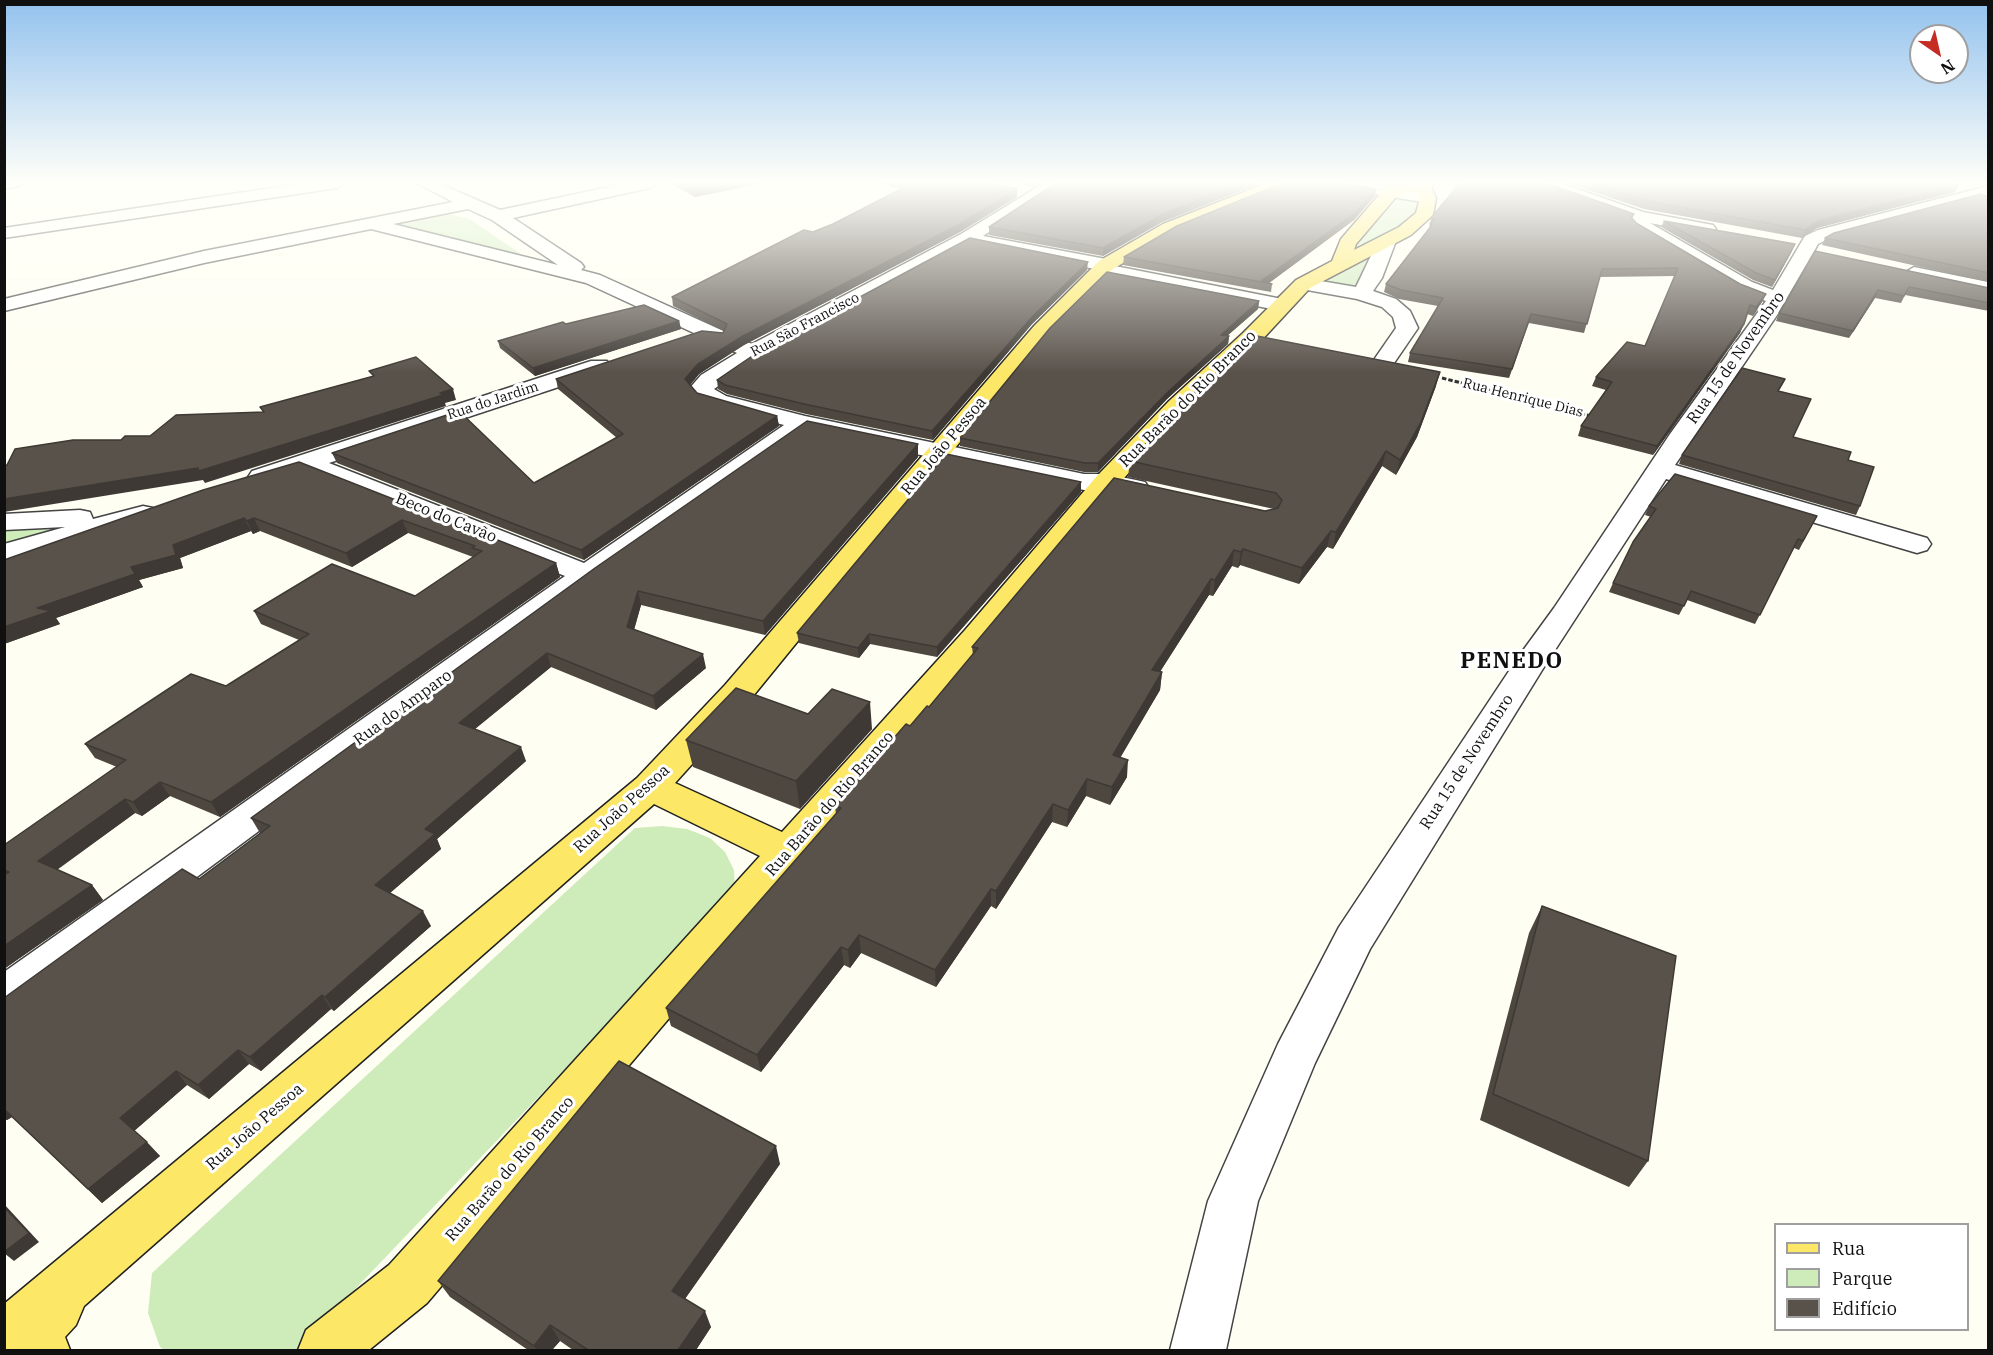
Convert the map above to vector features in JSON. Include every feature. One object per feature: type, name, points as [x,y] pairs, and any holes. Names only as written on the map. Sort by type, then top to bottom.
[{"type":"main road","name":"Rua João Pessoa","points":[[4,1340],[650,787],[737,693],[1041,330],[1105,268],[1140,246]]},
{"type":"main road","points":[[1341,264],[1346,246]]},
{"type":"main road","name":"Rua Barão do Rio Branco","points":[[326,1350],[408,1284],[976,637],[1106,482],[1177,406],[1262,340],[1292,295],[1341,264],[1377,246]]},
{"type":"main road","points":[[650,787],[788,852]]},
{"type":"main road","points":[[42,1350],[35,1329],[99,1261]]},
{"type":"street","points":[[10,304],[264,246]]},
{"type":"street","points":[[460,246],[593,279]]},
{"type":"street","points":[[544,246],[593,279],[753,352]]},
{"type":"street","name":"Rua São Francisco","points":[[804,423],[718,401],[707,396],[701,389],[709,380],[753,352],[952,246]]},
{"type":"street","points":[[1005,246],[1105,268],[1292,295],[1361,294],[1389,303],[1403,315],[1407,328],[1382,364]]},
{"type":"street","points":[[1361,294],[1372,278],[1385,246]]},
{"type":"street","points":[[1678,246],[1745,286],[1778,299]]},
{"type":"street","name":"Rua 15 de Novembro","points":[[1198,1350],[1233,1201],[1294,1059],[1354,939],[1530,663],[1566,613],[1659,469],[1778,299],[1808,246]]},
{"type":"street","points":[[1898,269],[1989,288]]},
{"type":"street","points":[[673,341],[706,330]]},
{"type":"street","name":"Rua do Jardim","points":[[240,483],[617,360]]},
{"type":"street","name":"Rua Henrique Dias","points":[[1360,360],[1442,378]]},
{"type":"street","points":[[804,423],[1084,482],[1106,482],[1162,494]]},
{"type":"street","name":"Rua do Amparo","points":[[4,996],[587,574],[804,423]]},
{"type":"street","name":"Beco do Cavão","points":[[306,463],[587,574]]},
{"type":"street","points":[[1659,469],[1917,544]]},
{"type":"street","points":[[4,522],[153,511],[4,553]]},
{"type":"path","name":"Rua Henrique Dias","points":[[1442,378],[1596,417]]},
{"type":"green space","points":[[456,246],[510,246],[544,270]]},
{"type":"green space","points":[[1354,246],[1364,246],[1356,251],[1351,250]]},
{"type":"green space","points":[[1368,254],[1376,255],[1360,291],[1320,283]]},
{"type":"green space","points":[[96,518],[5,546],[5,524]]},
{"type":"green space","points":[[662,826],[687,829],[710,838],[725,852],[734,870],[735,891],[297,1350],[165,1350],[160,1347],[148,1313],[152,1273],[635,828]]},
{"type":"building","points":[[772,246],[917,246],[743,336],[698,364],[685,379],[697,393],[777,416],[581,550],[332,453],[459,411],[534,483],[623,434],[556,379],[702,331],[723,333],[727,324],[672,297]]},
{"type":"building","points":[[955,246],[1010,246],[1088,262],[1033,316],[932,431],[804,404],[725,385],[717,380],[761,350]]},
{"type":"building","points":[[1142,246],[1309,246],[1261,281],[1272,284],[1124,257]]},
{"type":"building","points":[[1415,246],[1676,246],[1740,284],[1766,294],[1756,307],[1750,305],[1744,324],[1657,446],[1581,426],[1612,382],[1596,377],[1627,342],[1645,346],[1678,268],[1602,269],[1587,324],[1531,314],[1512,369],[1410,353],[1443,298],[1401,290],[1386,284]]},
{"type":"building","points":[[1709,246],[1794,246],[1775,280],[1756,273]]},
{"type":"building","points":[[1864,246],[1989,246],[1989,273]]},
{"type":"building","points":[[1815,251],[1989,288],[1989,303],[1909,287],[1904,296],[1878,290],[1853,331],[1779,313]]},
{"type":"building","points":[[1107,272],[1259,301],[1221,335],[1229,336],[1168,392],[1098,463],[1085,463],[960,438],[1050,328]]},
{"type":"building","points":[[644,305],[679,321],[533,368],[498,341],[563,322],[566,324]]},
{"type":"building","points":[[1257,336],[1440,372],[1421,422],[1400,460],[1386,451],[1336,532],[1331,531],[1302,568],[1243,549],[1241,552],[1234,550],[1215,580],[1211,579],[1152,670],[1162,672],[1113,755],[1128,760],[1112,787],[1087,779],[1068,810],[1053,804],[996,891],[991,889],[935,970],[859,935],[848,950],[841,947],[757,1055],[666,1008],[841,808],[835,806],[906,724],[910,726],[927,706],[929,707],[978,648],[972,647],[1114,478],[1265,511],[1278,508],[1282,500],[1276,493],[1130,461],[1188,398]]},
{"type":"building","points":[[416,357],[453,389],[440,393],[443,395],[199,471],[198,468],[4,499],[4,466],[7,465],[15,449],[73,440],[121,440],[125,436],[150,436],[176,415],[264,412],[260,407],[374,376],[369,371]]},
{"type":"building","points":[[1742,368],[1785,379],[1778,391],[1811,399],[1793,437],[1851,452],[1848,460],[1874,467],[1860,506],[1682,455]]},
{"type":"building","points":[[807,421],[918,444],[763,621],[638,591],[627,627],[703,654],[653,696],[547,653],[459,723],[521,747],[425,829],[435,834],[375,885],[423,911],[325,997],[322,995],[250,1057],[238,1050],[198,1085],[176,1071],[120,1118],[147,1142],[88,1189],[4,1109],[4,998],[182,869],[199,879],[270,826],[251,818],[595,568]]},
{"type":"building","points":[[946,454],[1081,482],[937,647],[869,634],[858,648],[797,633]]},
{"type":"building","points":[[299,462],[556,563],[211,802],[160,782],[133,802],[125,799],[38,861],[92,885],[4,946],[4,875],[9,872],[4,870],[4,845],[126,760],[85,744],[191,674],[226,686],[309,634],[254,611],[332,564],[415,596],[482,551],[472,548],[475,546],[402,520],[346,553],[254,518],[247,521],[244,518],[173,545],[176,555],[131,567],[135,574],[37,608],[51,611],[4,627],[4,560],[203,490]]},
{"type":"building","points":[[1675,474],[1817,516],[1803,541],[1798,539],[1760,615],[1691,591],[1684,606],[1613,583],[1633,542],[1656,509],[1649,506]]},
{"type":"building","points":[[736,688],[808,714],[832,689],[870,702],[796,781],[686,740]]},
{"type":"building","points":[[1542,906],[1676,956],[1648,1161],[1493,1094]]},
{"type":"building","points":[[619,1061],[776,1146],[672,1291],[705,1311],[678,1350],[588,1350],[550,1325],[534,1346],[438,1281]]},
{"type":"building","points":[[4,1207],[29,1233],[4,1252]]},
{"type":"district","name":"PENEDO","points":[[1512,662]]}]
